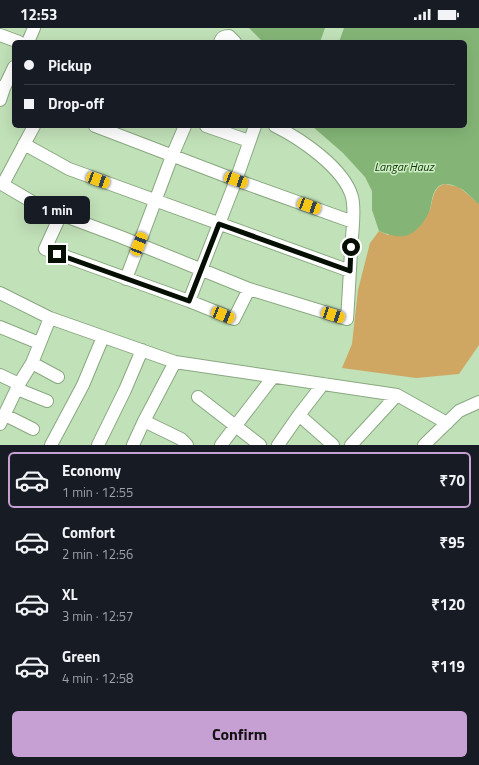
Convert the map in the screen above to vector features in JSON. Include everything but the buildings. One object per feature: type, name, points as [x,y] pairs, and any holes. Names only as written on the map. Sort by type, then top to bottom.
[{"type":"street","points":[[29,40],[34,28]]},
{"type":"street","points":[[0,35],[14,40]]},
{"type":"street","points":[[221,40],[225,36],[229,36],[233,40]]},
{"type":"street","points":[[0,100],[2,87],[12,70]]},
{"type":"street","points":[[33,128],[1,183],[41,207],[139,244],[250,289],[347,319],[353,222],[352,198],[348,188],[324,158],[308,146],[278,128]]},
{"type":"street","points":[[100,128],[236,180],[353,222]]},
{"type":"street","points":[[126,279],[172,156],[184,128]]},
{"type":"street","points":[[212,128],[249,141]]},
{"type":"street","points":[[189,301],[236,180],[254,128]]},
{"type":"street","points":[[24,144],[69,169],[350,271]]},
{"type":"street","points":[[61,214],[45,249],[189,301],[234,320],[250,289]]},
{"type":"street","points":[[0,293],[50,318],[175,362],[397,395],[447,423]]},
{"type":"street","points":[[33,429],[1,421],[32,363],[50,318]]},
{"type":"street","points":[[0,327],[39,344]]},
{"type":"street","points":[[51,445],[82,385],[104,337]]},
{"type":"street","points":[[98,445],[125,390],[142,350]]},
{"type":"street","points":[[133,445],[144,420],[175,362]]},
{"type":"street","points":[[32,363],[58,377]]},
{"type":"street","points":[[0,375],[18,387],[47,400]]},
{"type":"street","points":[[221,445],[273,377]]},
{"type":"street","points":[[278,445],[323,384]]},
{"type":"street","points":[[351,445],[397,395]]},
{"type":"street","points":[[198,397],[260,445]]},
{"type":"street","points":[[424,445],[459,411],[479,402]]},
{"type":"street","points":[[299,415],[333,445]]},
{"type":"street","points":[[144,420],[181,439],[187,445]]},
{"type":"shaded area","points":[[445,184],[459,187],[479,204],[479,345],[459,374],[416,378],[342,368],[352,344],[358,290],[370,243],[379,231],[388,235],[430,210],[436,191]]},
{"type":"water","points":[[249,28],[325,28],[321,40],[261,40]]},
{"type":"water","name":"Langar Hauz","points":[[344,28],[479,28],[479,204],[460,188],[449,184],[444,184],[435,190],[430,209],[416,230],[402,236],[391,235],[379,231],[372,210],[372,191],[365,177],[343,153],[314,128],[467,128],[467,40],[340,40]]},
{"type":"route","points":[[57,254],[189,301],[219,224],[350,271],[351,247]]}]
